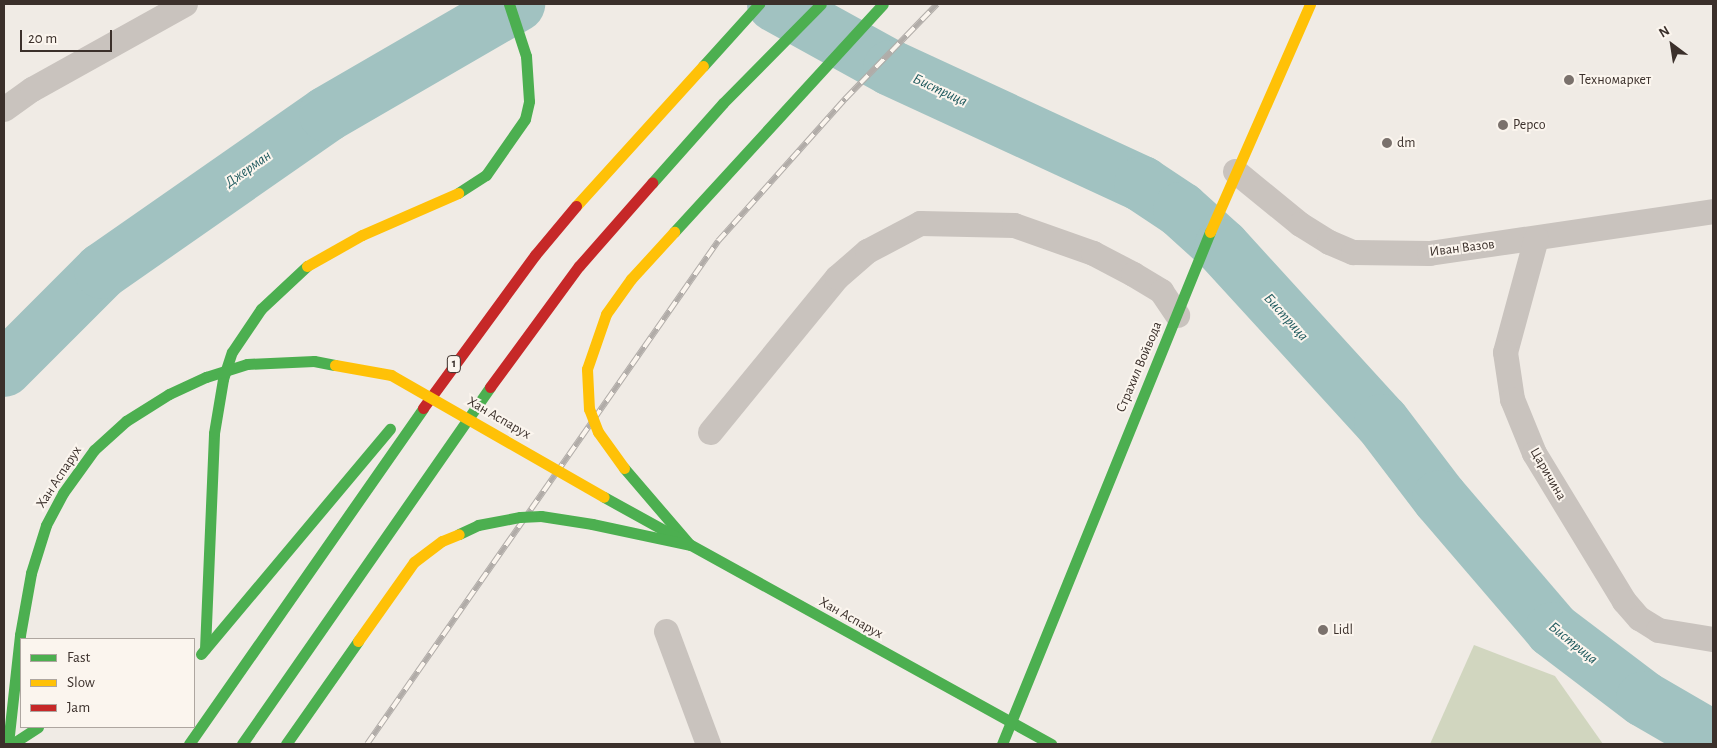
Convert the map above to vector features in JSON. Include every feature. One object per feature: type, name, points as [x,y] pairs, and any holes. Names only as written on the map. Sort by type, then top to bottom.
[{"type":"main road","points":[[205,649],[214,433],[223,379],[232,352],[260,309],[309,265],[362,235],[464,191],[486,175],[514,139],[525,119],[530,78],[522,36],[509,4]]},
{"type":"main road","points":[[242,744],[507,364],[579,266],[666,165],[786,38],[821,4]]},
{"type":"main road","points":[[690,545],[624,468],[598,432],[589,410],[586,388],[587,369],[606,314],[631,279],[883,4]]},
{"type":"main road","name":"Страхил Войвода","points":[[1002,744],[1189,287],[1234,171],[1310,4]]},
{"type":"main road","name":"1","points":[[189,744],[454,364],[535,255],[601,177],[756,7]]},
{"type":"main road","points":[[408,407],[535,255]]},
{"type":"main road","name":"Хан Аспарух","points":[[21,637],[31,573],[46,525],[63,493],[94,450],[126,421],[170,394],[206,377],[247,364],[314,361],[391,375],[604,497],[1010,724],[1051,744]]},
{"type":"main road","points":[[195,662],[396,422]]},
{"type":"main road","points":[[286,744],[402,577],[428,550],[478,525],[520,516],[541,516],[592,524],[690,545]]},
{"type":"main road","name":"Хан Аспарух","points":[[8,744],[20,645]]},
{"type":"main road","points":[[12,744],[36,728]]},
{"type":"street","points":[[4,109],[32,89],[185,4]]},
{"type":"street","name":"Иван Вазов","points":[[1234,171],[1300,224],[1328,242],[1353,252],[1429,253],[1713,211]]},
{"type":"street","points":[[710,432],[837,277],[867,251],[920,223],[1014,225],[1093,253],[1161,291],[1177,315]]},
{"type":"street","name":"Царичина","points":[[1536,238],[1505,352],[1512,399],[1534,453],[1624,601],[1639,618],[1658,630],[1713,639]]},
{"type":"street","points":[[666,632],[708,744]]},
{"type":"green space","points":[[1474,645],[1555,676],[1603,744],[1430,744]]},
{"type":"waterway","name":"Джерман","points":[[4,369],[102,271],[327,114],[517,4]]},
{"type":"waterway","name":"Бистрица","points":[[775,4],[891,68],[1142,184],[1181,210],[1222,247],[1382,422],[1440,498],[1553,630],[1644,699],[1713,739]]},
{"type":"railway","points":[[367,744],[718,241],[845,99],[937,4]]},
{"type":"traffic: fast","points":[[458,193],[486,175],[525,119],[529,101],[526,56],[509,4]]},
{"type":"traffic: fast","points":[[703,66],[759,4]]},
{"type":"traffic: fast","points":[[652,183],[723,103],[821,4]]},
{"type":"traffic: fast","points":[[674,232],[883,4]]},
{"type":"traffic: fast","points":[[1002,744],[1210,232]]},
{"type":"traffic: fast","points":[[205,649],[214,433],[223,379],[232,352],[261,309],[307,266]]},
{"type":"traffic: fast","points":[[20,635],[31,573],[46,525],[63,493],[94,450],[126,421],[169,394],[206,377],[247,364],[314,361],[335,365]]},
{"type":"traffic: fast","points":[[242,744],[490,387]]},
{"type":"traffic: fast","points":[[189,744],[423,408]]},
{"type":"traffic: fast","points":[[201,654],[390,429]]},
{"type":"traffic: fast","points":[[624,468],[690,545]]},
{"type":"traffic: fast","points":[[604,497],[1051,744]]},
{"type":"traffic: fast","points":[[459,534],[478,525],[520,517],[541,516],[592,524]]},
{"type":"traffic: fast","points":[[592,524],[690,545]]},
{"type":"traffic: fast","points":[[8,744],[20,635]]},
{"type":"traffic: fast","points":[[286,744],[358,641]]},
{"type":"traffic: fast","points":[[12,744],[36,728]]},
{"type":"traffic: slow","points":[[1210,232],[1310,4]]},
{"type":"traffic: slow","points":[[576,206],[703,66]]},
{"type":"traffic: slow","points":[[307,266],[362,235],[458,193]]},
{"type":"traffic: slow","points":[[624,468],[598,432],[589,409],[587,369],[606,314],[631,279],[674,232]]},
{"type":"traffic: slow","points":[[335,365],[391,375],[604,497]]},
{"type":"traffic: slow","points":[[358,641],[414,562],[442,541],[459,534]]},
{"type":"traffic: jam","points":[[490,387],[579,266],[652,183]]},
{"type":"traffic: jam","points":[[423,408],[535,255],[576,206]]},
{"type":"place","name":"Техномаркет","points":[[1569,80]]},
{"type":"place","name":"Pepco","points":[[1503,125]]},
{"type":"place","name":"dm","points":[[1387,143]]},
{"type":"place","name":"Lidl","points":[[1323,630]]}]
